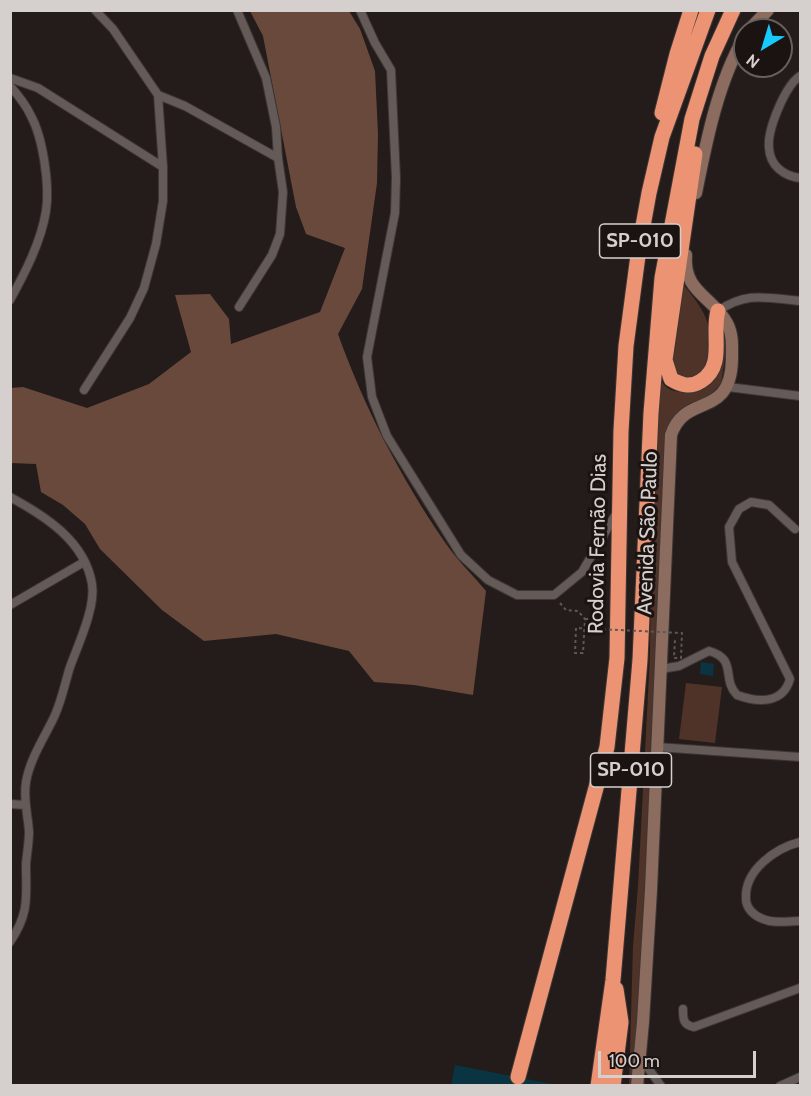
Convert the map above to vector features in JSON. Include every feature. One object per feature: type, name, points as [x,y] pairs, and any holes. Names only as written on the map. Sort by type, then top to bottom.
[{"type":"highway","points":[[662,137],[662,114],[669,82],[691,10]]},
{"type":"highway","name":"Rodovia Fernão Dias","points":[[518,1077],[607,747],[616,658],[626,346],[639,248],[662,137],[708,10]]},
{"type":"highway","name":"SP-010","points":[[598,1086],[614,980],[640,660],[651,413],[661,289],[692,119],[712,56],[733,10]]},
{"type":"highway","points":[[692,119],[699,132],[665,360],[671,379],[690,385],[707,378],[716,358],[718,311]]},
{"type":"highway","points":[[613,1086],[621,1022],[614,980]]},
{"type":"street","points":[[84,390],[130,318],[144,288],[156,244],[163,201],[158,96],[113,29],[94,10]]},
{"type":"street","points":[[237,10],[266,78],[276,127],[283,192],[280,234],[272,255],[239,308]]},
{"type":"street","points":[[360,10],[375,43],[391,70],[396,178],[395,213],[366,357],[372,397],[387,436],[461,555],[488,580],[517,595],[554,595],[582,572],[619,509]]},
{"type":"street","points":[[733,61],[708,142],[685,266],[688,278],[729,326],[732,345],[732,375],[728,387],[801,396]]},
{"type":"street","points":[[801,76],[794,80],[781,100],[768,147],[772,162],[786,175],[801,178]]},
{"type":"street","points":[[10,78],[38,88],[163,167]]},
{"type":"street","points":[[10,86],[32,118],[40,143],[46,178],[46,210],[28,268],[10,300]]},
{"type":"street","points":[[158,96],[185,106],[278,158]]},
{"type":"street","points":[[718,311],[738,300],[747,298],[801,301]]},
{"type":"street","name":"Avenida São Paulo","points":[[637,1086],[648,936],[671,435],[673,428],[682,417],[720,397],[728,387]]},
{"type":"street","points":[[10,497],[42,515],[66,534],[84,562],[92,585],[90,609],[60,703],[34,755],[26,781],[27,907],[10,942]]},
{"type":"street","points":[[661,669],[679,666],[709,651],[720,654],[727,663],[731,687],[737,695],[770,701],[782,694],[788,687],[790,679],[732,562],[729,528],[739,509],[751,502],[769,505],[795,529]]},
{"type":"street","points":[[10,605],[84,562]]},
{"type":"street","points":[[657,747],[801,757]]},
{"type":"street","points":[[10,804],[25,805]]},
{"type":"street","points":[[801,842],[790,844],[761,864],[745,888],[746,903],[761,919],[772,922],[801,921]]},
{"type":"street","points":[[683,1009],[683,1021],[688,1026],[694,1027],[801,988]]},
{"type":"street","points":[[640,1057],[661,1086]]},
{"type":"street","points":[[780,1086],[801,1077]]},
{"type":"path","points":[[554,595],[566,610],[578,611],[585,619],[584,635],[583,653],[575,653],[576,628],[682,633],[681,658],[674,658],[675,639]]},
{"type":"path","points":[[585,619],[593,619]]},
{"type":"shaded area","points":[[250,11],[349,11],[360,29],[375,71],[378,134],[377,183],[362,289],[338,334],[359,388],[398,467],[449,548],[486,591],[473,695],[414,685],[374,682],[349,651],[276,634],[204,641],[162,610],[100,549],[85,524],[63,505],[41,492],[36,464],[11,463],[11,388],[23,387],[87,408],[149,384],[191,352],[175,295],[210,294],[229,319],[231,344],[320,312],[345,248],[306,234],[296,207],[263,36]]},
{"type":"shaded area","points":[[682,283],[698,303],[710,331],[710,354],[707,368],[691,377],[673,373],[669,358]]},
{"type":"shaded area","points":[[722,332],[727,345],[721,383],[712,394],[679,412],[667,427],[651,750],[639,1074],[646,1085],[629,1086],[633,946],[650,655],[651,549],[659,395],[661,380],[669,389],[681,392],[705,386]]},
{"type":"shaded area","points":[[686,683],[722,687],[715,743],[679,739]]},
{"type":"building","points":[[701,662],[714,664],[713,676],[700,674]]},
{"type":"building","points":[[455,1065],[552,1084],[552,1086],[451,1086]]}]
